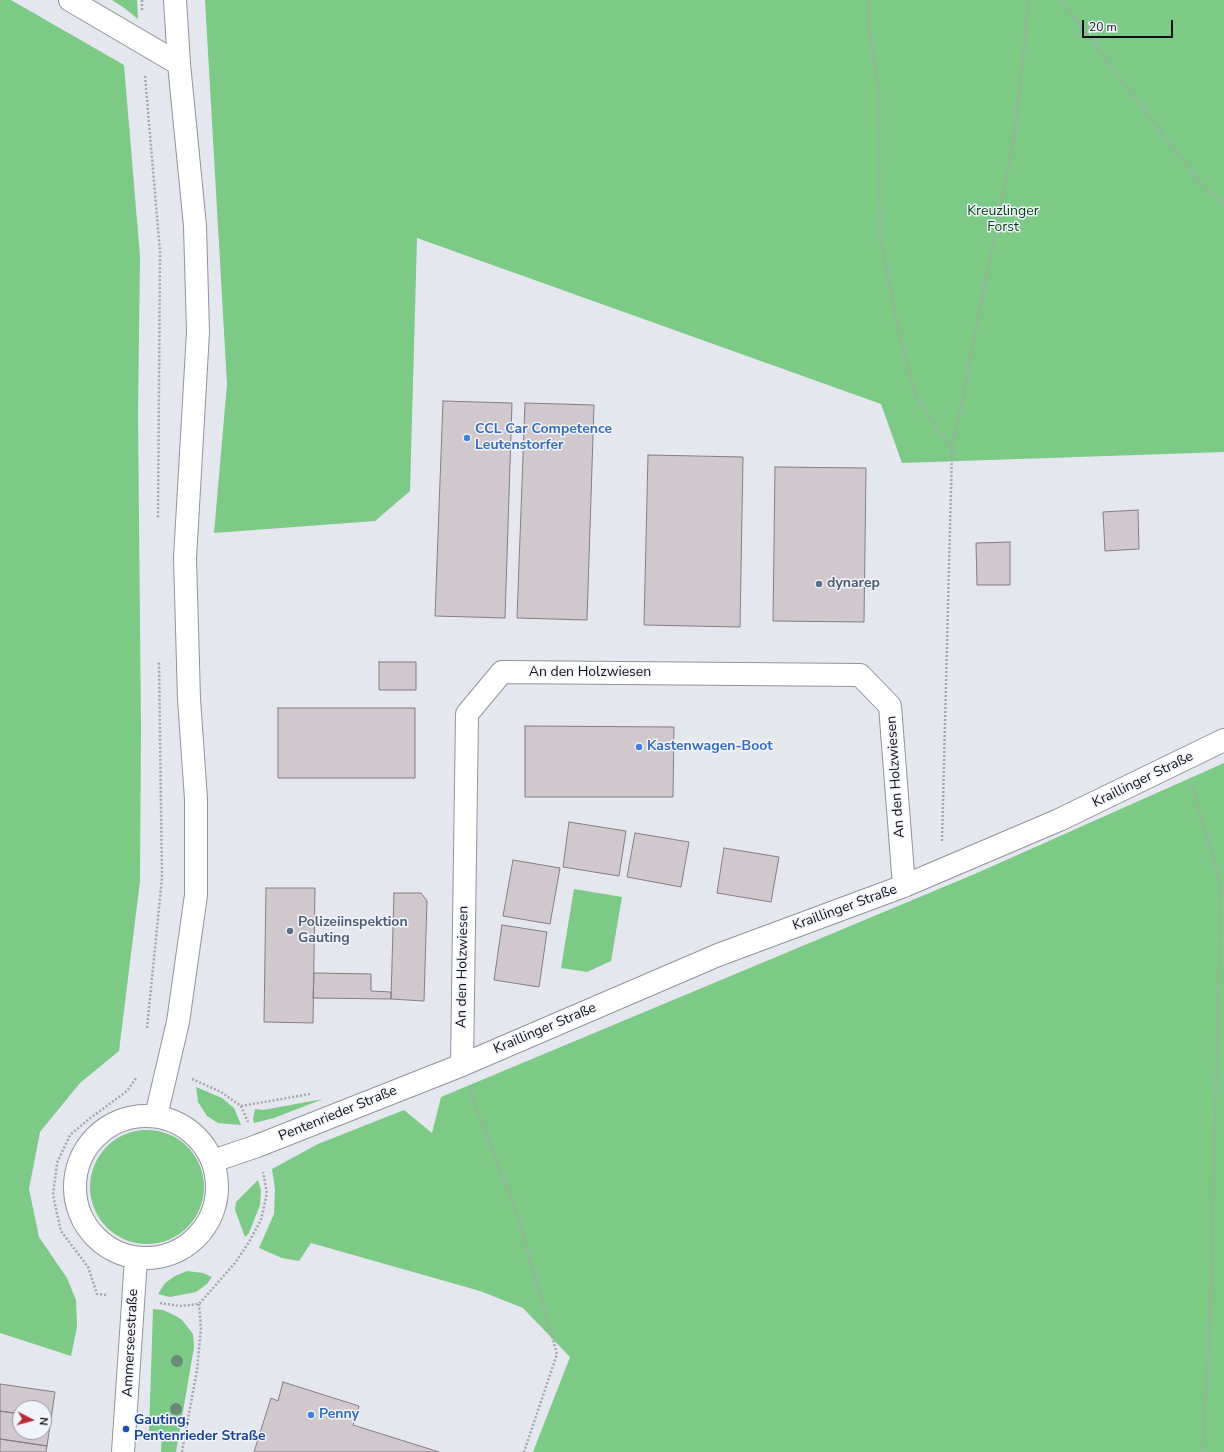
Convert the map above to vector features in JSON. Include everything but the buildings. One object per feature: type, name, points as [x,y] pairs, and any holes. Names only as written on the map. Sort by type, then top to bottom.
[{"type":"street","points":[[70,0],[179,64]]},
{"type":"street","points":[[156,1116],[178,1022],[196,895],[196,799],[189,699],[185,558],[198,332],[195,226],[179,64],[175,0]]},
{"type":"street","name":"An den Holzwiesen","points":[[462,1065],[467,714],[502,672],[860,675],[890,706],[904,886]]},
{"type":"street","name":"Kraillinger Straße","points":[[462,1065],[718,955],[942,871],[1059,820],[1224,740]]},
{"type":"street","name":"Pentenrieder Straße","points":[[213,1161],[257,1146],[462,1065]]},
{"type":"street","points":[[156,1116],[174,1121],[190,1131],[203,1144],[213,1161],[217,1180],[216,1200],[210,1219],[199,1236],[186,1247],[170,1255],[153,1259],[136,1259],[112,1251],[92,1236],[79,1214],[74,1190],[78,1165],[89,1143],[107,1126],[131,1117],[156,1116]]},
{"type":"street","name":"Ammerseestraße","points":[[123,1452],[136,1259]]},
{"type":"path","points":[[142,0],[143,43],[160,252],[158,520]]},
{"type":"path","points":[[868,0],[869,29],[879,90],[880,237],[899,333],[916,396],[952,450]]},
{"type":"path","points":[[942,871],[952,450],[1013,144],[1024,51],[1028,0]]},
{"type":"path","points":[[1061,0],[1200,183],[1224,204]]},
{"type":"path","points":[[147,1029],[162,878],[159,655]]},
{"type":"path","points":[[1185,759],[1221,886],[1210,1322],[1202,1452]]},
{"type":"path","points":[[462,1065],[518,1217],[557,1354],[524,1452]]},
{"type":"path","points":[[143,1069],[167,1074],[196,1080],[221,1092],[241,1106],[257,1146],[267,1193],[261,1220],[235,1263],[199,1304],[180,1306],[97,1294],[88,1267],[61,1231],[53,1195],[57,1163],[70,1135],[127,1091],[143,1069]]},
{"type":"path","points":[[182,1452],[198,1370],[201,1328],[199,1304]]},
{"type":"green space","points":[[0,0],[11,0],[124,65],[140,256],[138,415],[141,727],[140,881],[119,1051],[80,1083],[40,1132],[29,1189],[39,1237],[67,1278],[76,1300],[77,1327],[71,1356],[0,1333]]},
{"type":"green space","points":[[112,0],[137,0],[138,19],[123,7]]},
{"type":"green space","name":"Kreuzlinger Forst","points":[[205,0],[1224,0],[1224,452],[902,463],[881,404],[417,238],[410,491],[375,521],[214,533],[227,384]]},
{"type":"green space","points":[[1224,763],[1224,1452],[533,1452],[570,1357],[523,1308],[480,1291],[311,1243],[299,1261],[282,1258],[259,1248],[274,1214],[275,1189],[272,1169],[318,1144],[404,1110],[432,1133],[441,1097],[977,873]]},
{"type":"green space","points":[[574,889],[622,897],[611,961],[587,972],[561,968]]},
{"type":"green space","points":[[196,1087],[222,1098],[234,1108],[241,1125],[218,1123],[207,1116],[198,1102]]},
{"type":"green space","points":[[323,1099],[274,1118],[254,1123],[253,1119],[255,1109],[263,1110]]},
{"type":"green space","points":[[147,1130],[158,1131],[169,1135],[179,1140],[187,1147],[194,1155],[199,1165],[203,1176],[203,1198],[199,1209],[194,1219],[187,1227],[179,1234],[169,1239],[158,1243],[147,1244],[136,1243],[125,1239],[115,1234],[107,1227],[100,1219],[95,1209],[91,1198],[90,1187],[91,1176],[95,1165],[100,1155],[107,1147],[115,1140],[125,1135],[136,1131]]},
{"type":"green space","points":[[258,1180],[261,1190],[260,1205],[249,1233],[245,1237],[235,1210],[236,1202]]},
{"type":"green space","points":[[187,1271],[203,1273],[212,1277],[207,1284],[196,1292],[170,1297],[158,1294],[165,1283],[175,1276]]},
{"type":"green space","points":[[153,1309],[163,1310],[176,1316],[182,1320],[193,1334],[194,1347],[176,1452],[161,1452],[162,1432],[149,1431]]},
{"type":"place","name":"CCL Car Competence Leutenstorfer","points":[[467,438]]},
{"type":"place","name":"dynarep","points":[[819,584]]},
{"type":"place","name":"Kastenwagen-Boot","points":[[639,747]]},
{"type":"place","name":"Polizeiinspektion Gauting","points":[[290,931]]},
{"type":"place","name":"Penny","points":[[311,1415]]},
{"type":"place","name":"Gauting, Pentenrieder Straße","points":[[126,1429]]}]
